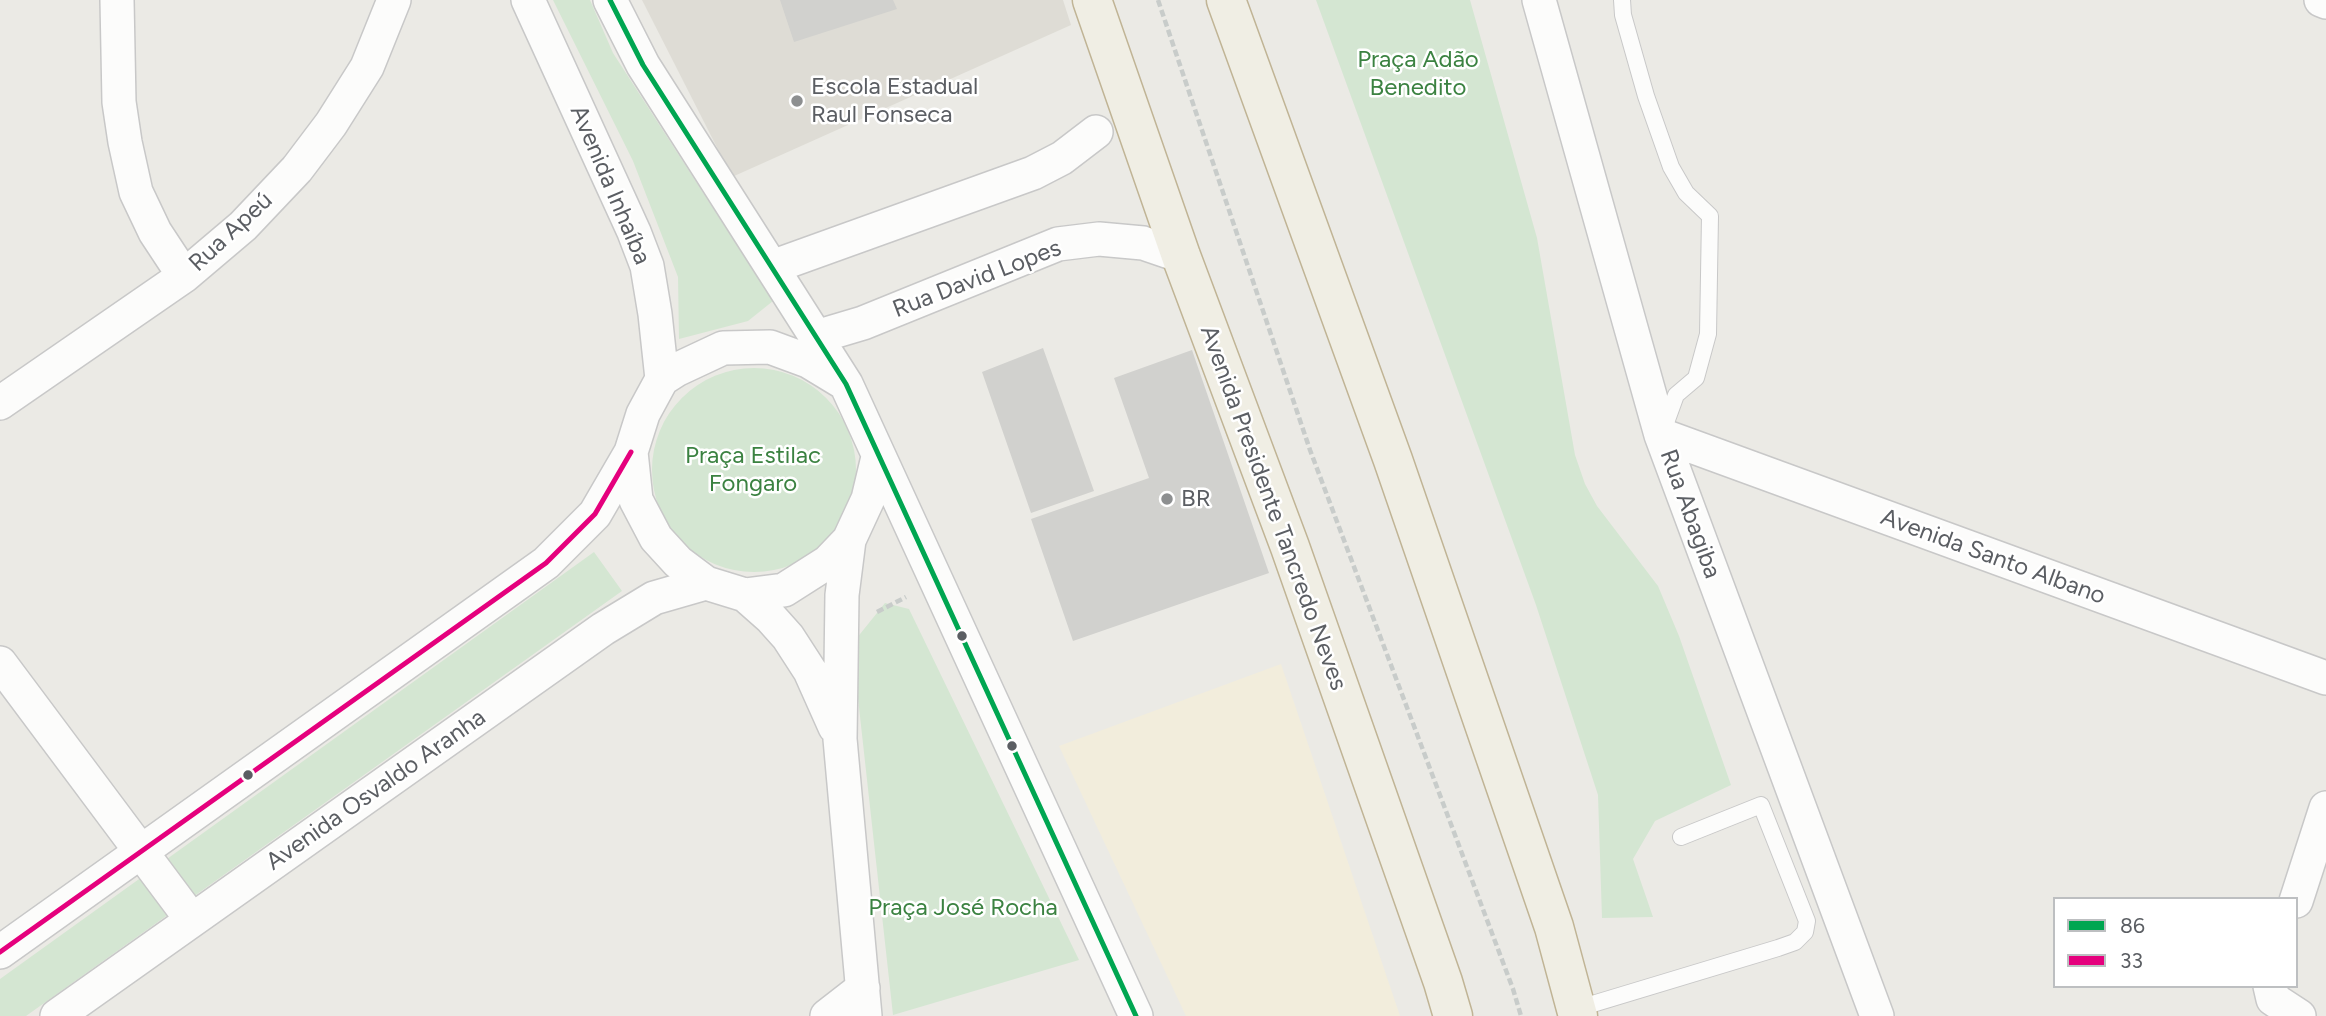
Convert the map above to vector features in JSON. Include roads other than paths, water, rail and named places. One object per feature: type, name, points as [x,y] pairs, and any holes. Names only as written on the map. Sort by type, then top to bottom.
[{"type":"highway","name":"Avenida Presidente Tancredo Neves","points":[[1092,0],[1181,256],[1290,547],[1453,1016]]},
{"type":"highway","points":[[1226,0],[1393,460],[1554,928],[1577,1012]]},
{"type":"street","points":[[117,0],[119,102],[136,192],[155,232],[184,276]]},
{"type":"street","name":"Rua Apeú","points":[[0,403],[184,276],[243,226],[296,169],[331,124],[368,67],[394,0]]},
{"type":"street","name":"Avenida Inhaíba","points":[[528,0],[647,266],[656,314],[662,379]]},
{"type":"street","points":[[610,0],[643,65],[846,384],[1136,1016]]},
{"type":"street","name":"Rua Abagiba","points":[[1539,0],[1661,435],[1877,1016]]},
{"type":"street","points":[[2321,0],[2326,2]]},
{"type":"street","points":[[772,267],[1033,173],[1062,158],[1096,132]]},
{"type":"street","name":"Rua David Lopes","points":[[816,337],[863,323],[1058,244],[1099,239],[1143,243],[1181,256]]},
{"type":"street","points":[[0,952],[546,563],[595,514],[631,452],[643,414],[662,379],[723,348],[770,347],[808,361],[846,384]]},
{"type":"street","name":"Avenida Santo Albano","points":[[1661,435],[2326,678]]},
{"type":"street","points":[[631,452],[636,500],[656,538],[678,562],[705,583],[745,595],[784,590],[828,562],[849,540],[869,499],[878,457]]},
{"type":"street","points":[[827,1016],[864,1002],[840,739],[841,630],[849,540]]},
{"type":"street","name":"Avenida Osvaldo Aranha","points":[[57,1016],[603,629],[654,598],[705,583]]},
{"type":"street","points":[[745,595],[788,636],[810,671],[840,739]]},
{"type":"street","points":[[0,663],[192,920]]},
{"type":"street","points":[[2297,897],[2326,808]]},
{"type":"street","points":[[2270,988],[2273,999],[2299,1016]]},
{"type":"lane","points":[[1622,0],[1623,15],[1646,96],[1671,167],[1686,193],[1710,216],[1708,334],[1696,378],[1676,395],[1661,435]]},
{"type":"lane","points":[[1577,1012],[1778,948],[1795,942],[1805,932],[1807,921],[1761,805],[1681,837]]},
{"type":"place","name":"Escola Estadual Raul Fonseca","points":[[797,101]]},
{"type":"place","name":"BR","points":[[1167,499]]},
{"type":"park label","name":"Praça Adão Benedito","points":[[1418,74]]},
{"type":"park label","name":"Praça Estilac Fongaro","points":[[753,470]]},
{"type":"park label","name":"Praça José Rocha","points":[[963,908]]}]
